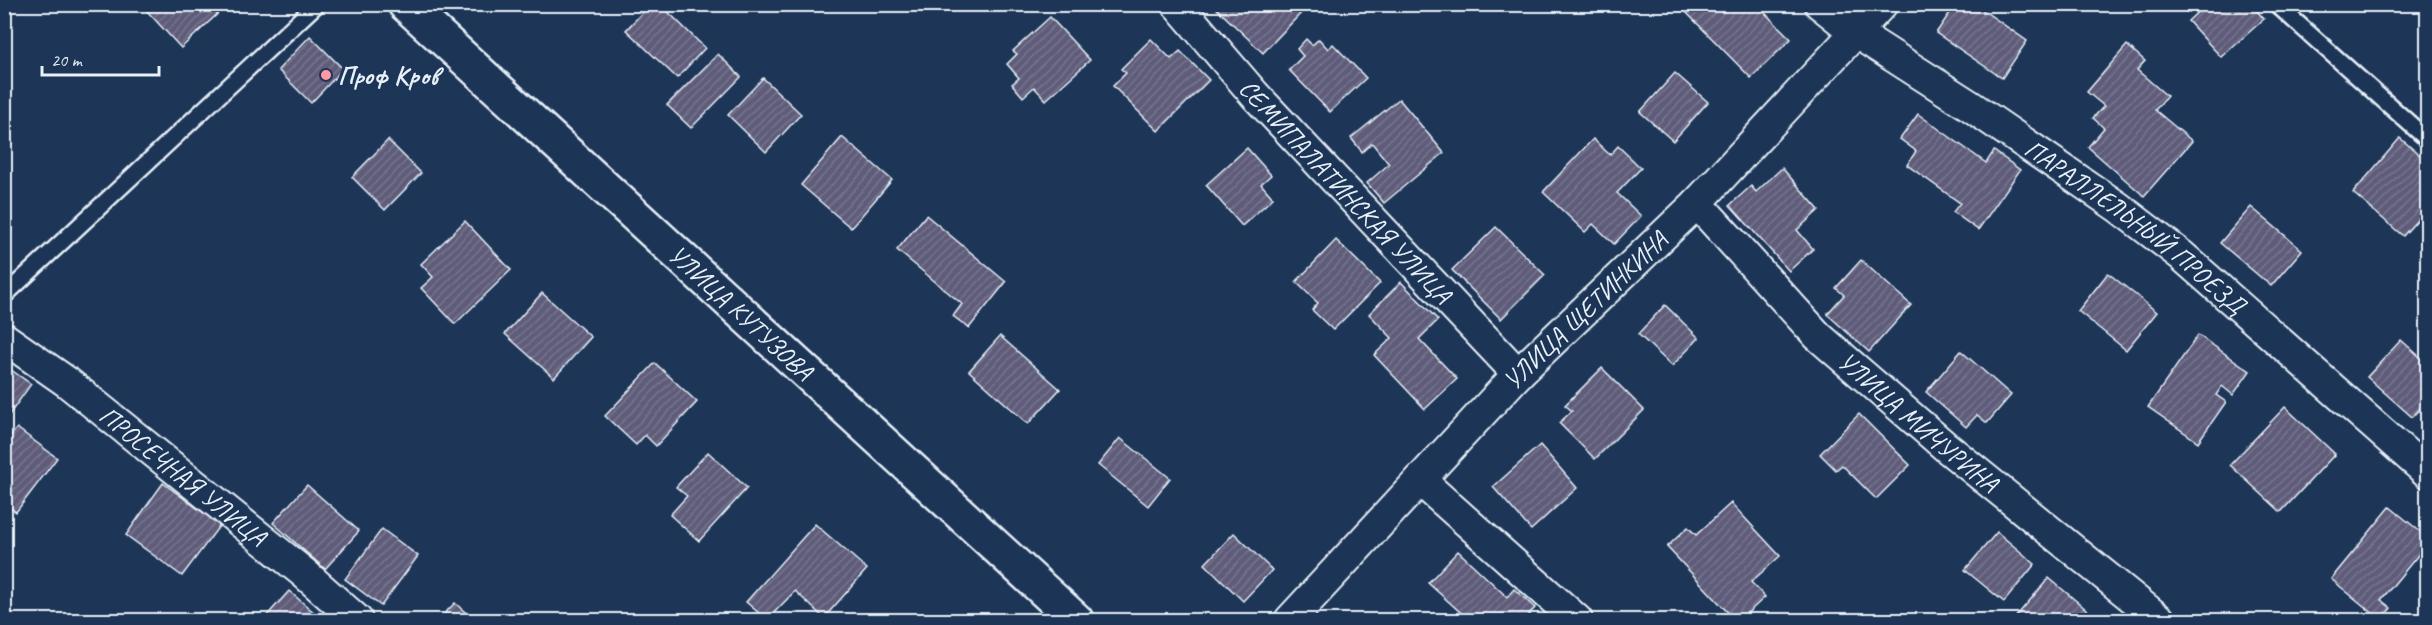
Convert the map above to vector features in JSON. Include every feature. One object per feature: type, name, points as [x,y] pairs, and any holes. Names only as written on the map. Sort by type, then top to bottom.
[{"type":"main road","name":"УЛИЦА КУТУЗОВА","points":[[405,4],[1076,621]]},
{"type":"street","name":"СЕМИПАЛАТИНСКАЯ УЛИЦА","points":[[1177,4],[1255,95],[1518,374]]},
{"type":"street","name":"ПАРАЛЛЕЛЬНЫЙ ПРОЕЗД","points":[[1821,4],[1855,32],[1978,111],[2118,207],[2181,255],[2427,473]]},
{"type":"street","name":"УЛИЦА ЩЕТИНКИНА","points":[[1290,621],[1518,374],[1698,203],[1882,4]]},
{"type":"street","name":"УЛИЦА МИЧУРИНА","points":[[1698,203],[1774,289],[1826,343],[1946,447],[2160,621]]},
{"type":"street","name":"ПРОСЕЧНАЯ УЛИЦА","points":[[4,338],[68,382],[304,573],[357,621]]},
{"type":"street","points":[[1420,480],[1577,621]]},
{"type":"lane","points":[[4,296],[317,4]]},
{"type":"lane","points":[[2276,4],[2427,140]]},
{"type":"building","points":[[153,4],[225,4],[226,6],[181,48],[147,11]]},
{"type":"building","points":[[650,4],[660,4],[705,48],[677,78],[626,30]]},
{"type":"building","points":[[1212,4],[1294,4],[1302,12],[1263,53]]},
{"type":"building","points":[[1678,4],[1756,4],[1791,39],[1751,78]]},
{"type":"building","points":[[1956,4],[1974,4],[2027,41],[2002,78],[1936,33]]},
{"type":"building","points":[[2206,4],[2251,4],[2264,19],[2221,57],[2188,21]]},
{"type":"building","points":[[1050,17],[1090,60],[1046,100],[1034,87],[1023,97],[1012,84],[1019,78],[1007,64],[1017,54],[1013,51]]},
{"type":"building","points":[[310,36],[343,69],[311,103],[278,70]]},
{"type":"building","points":[[1151,39],[1171,59],[1180,51],[1209,80],[1158,131],[1113,86],[1126,73],[1121,69]]},
{"type":"building","points":[[1306,39],[1312,45],[1319,39],[1328,49],[1333,44],[1366,78],[1330,112],[1289,70],[1303,56],[1297,49]]},
{"type":"building","points":[[2127,45],[2145,61],[2137,70],[2167,96],[2155,110],[2192,141],[2144,196],[2088,147],[2104,128],[2093,118],[2104,106],[2087,92]]},
{"type":"building","points":[[718,54],[741,77],[691,128],[667,105]]},
{"type":"building","points":[[1675,73],[1708,102],[1673,141],[1640,112]]},
{"type":"building","points":[[763,78],[801,114],[766,152],[728,115]]},
{"type":"building","points":[[1399,99],[1444,153],[1384,203],[1367,183],[1389,164],[1372,143],[1362,152],[1351,138]]},
{"type":"building","points":[[1918,114],[1986,163],[1994,151],[2020,170],[1978,230],[1953,212],[1960,203],[1907,165],[1916,151],[1900,139]]},
{"type":"building","points":[[842,137],[892,180],[851,228],[801,185]]},
{"type":"building","points":[[2400,138],[2428,162],[2428,208],[2403,236],[2353,193]]},
{"type":"building","points":[[1593,139],[1610,155],[1618,146],[1641,168],[1617,193],[1641,216],[1614,244],[1593,224],[1585,232],[1543,192]]},
{"type":"building","points":[[388,140],[421,173],[385,210],[352,177]]},
{"type":"building","points":[[1247,148],[1271,175],[1261,184],[1273,198],[1242,226],[1206,185]]},
{"type":"building","points":[[1782,168],[1819,210],[1797,230],[1813,249],[1789,271],[1730,205],[1751,186],[1756,192]]},
{"type":"building","points":[[2251,207],[2302,250],[2271,286],[2220,243]]},
{"type":"building","points":[[926,215],[1006,282],[969,328],[953,316],[962,304],[897,250]]},
{"type":"building","points":[[465,221],[511,270],[455,324],[421,288],[433,277],[421,264]]},
{"type":"building","points":[[1496,227],[1545,275],[1501,319],[1452,270]]},
{"type":"building","points":[[1336,240],[1380,283],[1333,330],[1312,310],[1318,303],[1296,282]]},
{"type":"building","points":[[1861,260],[1911,305],[1869,352],[1827,314],[1844,295],[1836,288]]},
{"type":"building","points":[[2108,273],[2157,312],[2126,350],[2078,311]]},
{"type":"building","points":[[1401,282],[1438,320],[1419,339],[1457,379],[1425,409],[1374,355],[1392,338],[1369,314]]},
{"type":"building","points":[[542,293],[591,337],[554,378],[505,334]]},
{"type":"building","points":[[1665,305],[1699,338],[1672,366],[1638,334]]},
{"type":"building","points":[[2198,335],[2250,371],[2233,395],[2222,386],[2216,395],[2226,402],[2198,442],[2148,407]]},
{"type":"building","points":[[1000,336],[1060,389],[1028,424],[969,371]]},
{"type":"building","points":[[2401,340],[2428,364],[2428,400],[2412,417],[2367,377]]},
{"type":"building","points":[[1961,351],[2011,395],[1987,423],[1977,415],[1966,427],[1926,392]]},
{"type":"building","points":[[655,363],[697,402],[656,446],[645,435],[636,445],[605,416]]},
{"type":"building","points":[[4,365],[31,384],[6,419],[4,418]]},
{"type":"building","points":[[1602,368],[1644,410],[1595,459],[1559,423],[1572,411],[1565,405]]},
{"type":"building","points":[[2285,407],[2335,454],[2281,512],[2230,465]]},
{"type":"building","points":[[1859,414],[1910,465],[1876,499],[1842,465],[1836,470],[1820,454]]},
{"type":"building","points":[[17,428],[57,458],[16,512],[4,503],[4,444]]},
{"type":"building","points":[[1120,438],[1170,478],[1148,506],[1098,465]]},
{"type":"building","points":[[1540,445],[1577,488],[1531,530],[1493,487]]},
{"type":"building","points":[[708,452],[747,488],[699,541],[670,515],[687,496],[676,487]]},
{"type":"building","points":[[163,483],[220,525],[182,576],[126,535]]},
{"type":"building","points":[[307,485],[359,531],[325,569],[273,523]]},
{"type":"building","points":[[1731,503],[1780,556],[1751,582],[1765,597],[1740,620],[1735,620],[1667,547],[1688,527],[1696,535]]},
{"type":"building","points":[[2390,507],[2428,538],[2428,543],[2381,600],[2391,608],[2381,620],[2331,579]]},
{"type":"building","points":[[815,524],[867,569],[824,618],[795,591],[767,620],[746,602]]},
{"type":"building","points":[[382,529],[418,556],[381,606],[345,579]]},
{"type":"building","points":[[1997,532],[2035,564],[2004,602],[1965,570]]},
{"type":"building","points":[[1234,533],[1272,570],[1243,601],[1205,564]]},
{"type":"building","points":[[1458,551],[1507,597],[1514,589],[1535,608],[1529,614],[1536,620],[1469,620],[1428,583]]},
{"type":"building","points":[[2049,578],[2087,610],[2078,620],[2013,620]]},
{"type":"building","points":[[289,591],[323,620],[263,620]]},
{"type":"building","points":[[455,603],[474,620],[438,620]]},
{"type":"place","name":"Проф Кров","points":[[326,75]]}]
